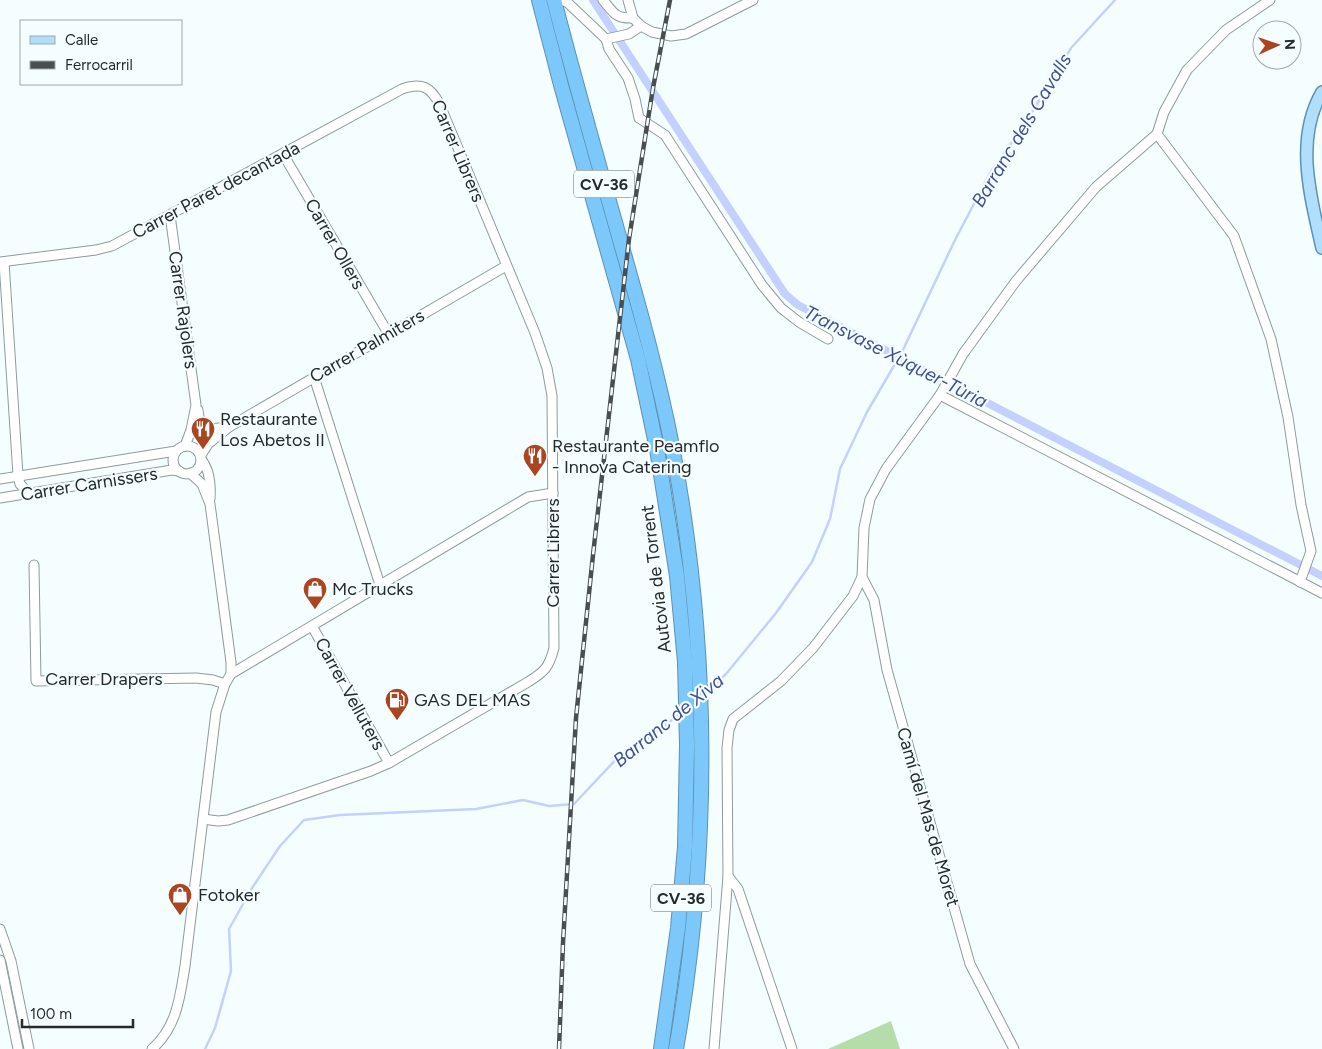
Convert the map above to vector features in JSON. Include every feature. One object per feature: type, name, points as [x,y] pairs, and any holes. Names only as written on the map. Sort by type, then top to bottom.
[{"type":"highway","name":"Autovia de Torrent","points":[[539,0],[560,84],[640,368],[657,449],[677,576],[685,662],[687,745],[685,847],[678,928],[668,1007],[659,1049]]},
{"type":"highway","name":"Autovia de Torrent","points":[[554,0],[644,327],[668,428],[690,564],[698,655],[702,738],[700,848],[694,928],[676,1049]]},
{"type":"highway","points":[[682,1049],[688,1012],[694,928]]},
{"type":"main road","points":[[1322,92],[1310,122],[1306,148],[1309,182],[1322,248]]},
{"type":"street","points":[[562,0],[568,3],[606,39],[608,49],[628,78],[640,118],[665,136],[762,285],[793,318],[828,338]]},
{"type":"street","points":[[603,0],[616,16],[624,19],[633,18]]},
{"type":"street","points":[[628,0],[633,18],[641,26],[652,32],[671,36],[686,34],[753,0]]},
{"type":"street","points":[[714,1049],[728,876],[727,748],[729,730],[733,719],[781,680],[813,648],[853,596],[862,578],[864,528],[870,499],[886,469],[942,391],[962,354],[1016,281],[1096,187],[1157,134],[1164,112],[1187,70],[1226,30],[1270,0]]},
{"type":"street","points":[[606,39],[629,34],[641,26]]},
{"type":"street","name":"Carrer Paret decantada","points":[[2,262],[96,250],[112,246],[402,89],[412,86],[422,87]]},
{"type":"street","name":"Carrer Librers","points":[[203,819],[228,820],[371,771],[389,763],[528,682],[546,669],[551,659],[554,648],[551,384],[534,333],[440,105],[434,93],[422,87]]},
{"type":"street","points":[[1157,134],[1234,236],[1271,339],[1288,416],[1300,505],[1311,551],[1300,582]]},
{"type":"street","name":"Carrer Ollers","points":[[283,154],[388,333]]},
{"type":"street","name":"Carrer Rajolers","points":[[170,215],[196,405],[202,432],[203,444],[200,455],[207,466],[211,489],[210,504],[231,674]]},
{"type":"street","points":[[2,262],[18,475],[20,484],[28,493]]},
{"type":"street","name":"Carrer Palmiters","points":[[200,455],[208,444],[229,427],[506,266]]},
{"type":"street","points":[[314,377],[380,585]]},
{"type":"street","points":[[942,391],[1322,593]]},
{"type":"street","name":"Carrer Rajolers","points":[[186,442],[195,417],[196,405]]},
{"type":"street","points":[[200,417],[216,428]]},
{"type":"street","name":"Carrer Palmiters","points":[[186,442],[202,432],[229,427]]},
{"type":"street","points":[[186,442],[193,446],[200,455],[197,470],[190,474]]},
{"type":"street","name":"Carrer Carnissers","points":[[179,471],[173,462],[176,451],[186,442]]},
{"type":"street","name":"Carrer Carnissers","points":[[0,479],[176,451]]},
{"type":"street","name":"Carrer Carnissers","points":[[0,498],[172,470],[190,474]]},
{"type":"street","name":"Carrer Rajolers","points":[[190,474],[202,484],[210,504]]},
{"type":"street","points":[[152,1049],[161,1042],[179,1006],[216,712],[225,684],[231,674],[528,497],[553,493]]},
{"type":"street","name":"Carrer Drapers","points":[[34,565],[36,680],[196,678],[225,684]]},
{"type":"street","name":"Camí del Mas de Moret","points":[[862,578],[874,600],[887,670],[970,964],[1014,1049]]},
{"type":"street","name":"Carrer Velluters","points":[[312,626],[389,763]]},
{"type":"street","points":[[728,876],[738,889],[792,1049]]},
{"type":"street","points":[[0,929],[10,961],[29,1049]]},
{"type":"street","points":[[0,960],[18,1049]]},
{"type":"green space","points":[[891,1021],[900,1049],[828,1049]]},
{"type":"waterway","name":"Barranc de Xiva","points":[[593,0],[785,294],[798,305],[1322,576]]},
{"type":"waterway","name":"Barranc dels Cavalls","points":[[705,694],[726,674],[776,613],[812,562],[830,519],[840,469],[867,412],[902,352],[954,242],[989,175],[1026,122],[1071,48],[1115,0]]},
{"type":"waterway","name":"Barranc de Xiva","points":[[205,1049],[215,1028],[231,971],[229,929],[252,888],[280,846],[304,820],[340,815],[476,809],[523,800],[549,806],[574,804],[622,753],[648,739],[681,713]]},
{"type":"railway","points":[[559,1049],[576,718],[593,555],[629,239],[653,88],[670,0]]},
{"type":"place","name":"Restaurante Los Abetos II","points":[[203,450]]},
{"type":"place","name":"Restaurante Peamflo - Innova Catering","points":[[535,477]]},
{"type":"place","name":"Mc Trucks","points":[[315,610]]},
{"type":"place","name":"GAS DEL MAS","points":[[397,721]]},
{"type":"place","name":"Fotoker","points":[[180,916]]},
{"type":"water label","name":"Transvase Xùquer-Tùria","points":[[896,356]]}]
